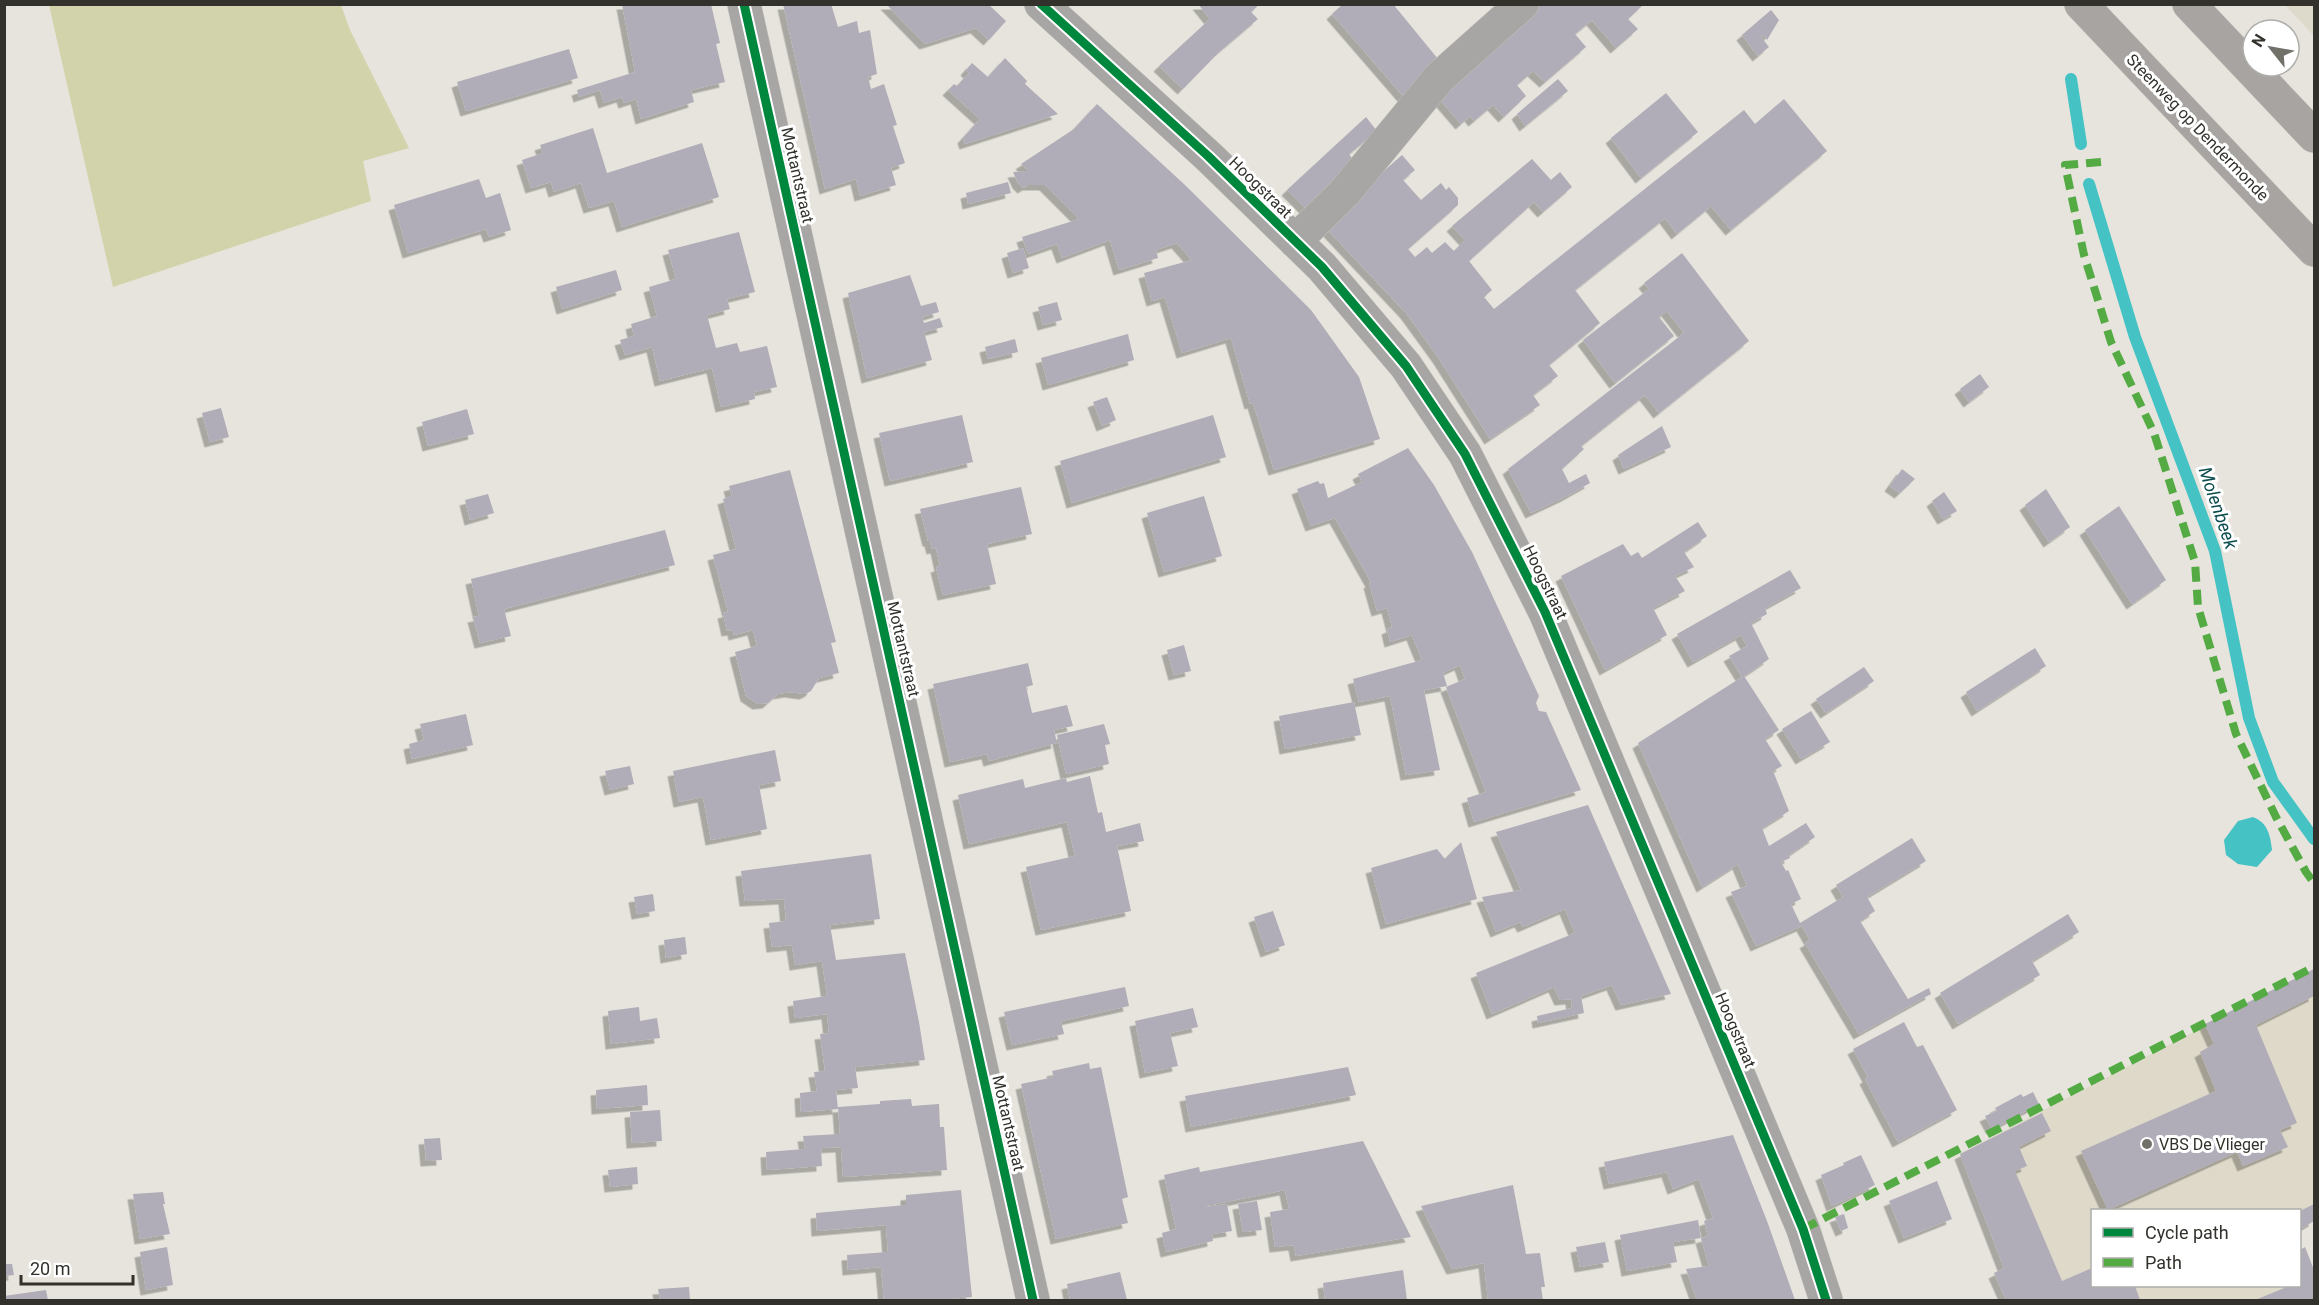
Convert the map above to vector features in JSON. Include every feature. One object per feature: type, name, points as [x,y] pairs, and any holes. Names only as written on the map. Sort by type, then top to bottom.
[{"type":"main road","name":"Steenweg op Dendermonde","points":[[2081,4],[2314,250]]},
{"type":"main road","points":[[2189,4],[2314,136]]},
{"type":"street","name":"Mottantstraat","points":[[744,4],[1033,1300]]},
{"type":"street","name":"Hoogstraat","points":[[1041,4],[1208,156],[1322,267],[1413,376],[1465,454],[1545,612],[1803,1229],[1826,1300]]},
{"type":"street","name":"Hoogstraat","points":[[1295,241],[1346,192],[1439,78],[1522,4]]},
{"type":"shaded area","points":[[2285,5],[2314,5],[2314,36],[2301,22],[2301,18],[2297,18]]},
{"type":"shaded area","name":"VBS De Vlieger","points":[[2314,969],[2314,1221],[2301,1228],[2301,1209],[2091,1209],[2091,1287],[2287,1287],[2255,1300],[2067,1300],[2061,1281],[2006,1299],[1994,1273],[2004,1268],[1960,1154]]},
{"type":"green space","points":[[49,5],[341,5],[350,30],[409,148],[363,161],[371,201],[113,287]]},
{"type":"water","points":[[2253,817],[2265,826],[2272,850],[2257,867],[2238,864],[2226,855],[2224,840],[2238,821]]},
{"type":"building","points":[[622,4],[711,4],[720,43],[716,44],[725,82],[691,90],[694,102],[641,119],[636,99],[624,103],[622,97],[604,103],[600,90],[579,97],[577,90],[635,72]]},
{"type":"building","points":[[783,4],[831,4],[838,27],[857,21],[859,33],[870,30],[877,74],[868,77],[871,89],[884,84],[897,125],[893,126],[905,163],[891,168],[896,185],[860,196],[856,179],[825,189]]},
{"type":"building","points":[[886,4],[988,4],[1006,21],[989,40],[976,28],[925,44]]},
{"type":"building","points":[[1198,4],[1260,4],[1251,12],[1258,19],[1219,52],[1183,89],[1159,66],[1210,19]]},
{"type":"building","points":[[1343,4],[1393,4],[1438,59],[1409,103],[1332,14]]},
{"type":"building","points":[[1535,4],[1644,4],[1628,19],[1638,29],[1616,48],[1592,20],[1575,34],[1586,47],[1545,82],[1533,71],[1517,85],[1526,96],[1504,117],[1493,105],[1474,121],[1470,116],[1461,124],[1436,95]]},
{"type":"building","points":[[1771,10],[1779,20],[1767,40],[1763,35],[1761,37],[1769,47],[1758,56],[1742,35]]},
{"type":"building","points":[[569,49],[578,78],[466,111],[457,82]]},
{"type":"building","points":[[1005,58],[1027,81],[1025,84],[1058,114],[965,144],[963,138],[980,119],[948,90],[954,84],[957,86],[969,73],[966,70],[972,63],[988,77]]},
{"type":"building","points":[[1558,79],[1568,91],[1525,126],[1517,114]]},
{"type":"building","points":[[1666,93],[1698,132],[1641,178],[1611,138]]},
{"type":"building","points":[[1784,99],[1827,151],[1731,230],[1711,206],[1677,234],[1665,218],[1575,290],[1600,323],[1549,365],[1558,376],[1533,395],[1540,405],[1490,439],[1438,357],[1406,313],[1323,225],[1402,155],[1415,170],[1403,180],[1421,200],[1441,183],[1446,190],[1449,187],[1458,198],[1458,205],[1408,249],[1415,257],[1427,247],[1432,253],[1445,242],[1454,251],[1465,240],[1452,226],[1532,159],[1551,180],[1560,172],[1572,187],[1543,212],[1534,202],[1469,261],[1492,290],[1484,297],[1494,309],[1744,110],[1755,124]]},
{"type":"building","points":[[1097,104],[1185,185],[1311,310],[1359,377],[1380,439],[1274,470],[1253,403],[1250,404],[1231,338],[1182,353],[1165,297],[1152,301],[1144,273],[1192,260],[1177,243],[1156,250],[1158,258],[1119,270],[1110,240],[1062,258],[1057,244],[1028,254],[1022,237],[1079,219],[1045,185],[1028,185],[1023,188],[1013,172],[1029,171],[1021,164],[1074,129]]},
{"type":"building","points":[[1366,117],[1377,131],[1349,154],[1357,165],[1310,213],[1287,190]]},
{"type":"building","points":[[593,128],[607,173],[702,143],[719,197],[622,227],[614,201],[589,208],[581,183],[554,192],[551,182],[531,188],[522,160],[543,153],[540,145]]},
{"type":"building","points":[[479,179],[486,198],[500,193],[511,230],[489,237],[486,229],[408,253],[394,205]]},
{"type":"building","points":[[1008,182],[1011,193],[968,204],[966,193]]},
{"type":"building","points":[[739,232],[755,292],[727,299],[730,309],[707,315],[716,348],[737,343],[740,352],[767,346],[777,387],[754,392],[755,399],[721,407],[712,368],[660,381],[652,347],[625,355],[620,340],[634,336],[631,324],[657,316],[649,287],[676,279],[668,250]]},
{"type":"building","points":[[1023,248],[1029,268],[1013,273],[1007,253]]},
{"type":"building","points":[[1682,253],[1749,341],[1659,413],[1645,395],[1581,446],[1584,449],[1562,469],[1569,483],[1586,474],[1590,483],[1531,513],[1508,469],[1684,333],[1667,311],[1659,317],[1674,336],[1615,383],[1583,340],[1649,289],[1644,283]]},
{"type":"building","points":[[616,270],[622,290],[562,309],[556,287]]},
{"type":"building","points":[[910,275],[921,306],[936,302],[939,312],[922,317],[924,323],[940,318],[943,327],[924,332],[932,360],[867,378],[848,293]]},
{"type":"building","points":[[1057,302],[1062,320],[1043,325],[1038,307]]},
{"type":"building","points":[[1128,334],[1134,360],[1048,385],[1041,358]]},
{"type":"building","points":[[1015,339],[1018,352],[988,359],[985,347]]},
{"type":"building","points":[[1980,374],[1989,387],[1969,402],[1960,389]]},
{"type":"building","points":[[1107,397],[1116,420],[1102,426],[1093,402]]},
{"type":"building","points":[[221,408],[229,437],[210,442],[202,413]]},
{"type":"building","points":[[467,409],[474,434],[428,446],[422,422]]},
{"type":"building","points":[[962,415],[973,462],[890,481],[879,433]]},
{"type":"building","points":[[1213,415],[1226,457],[1072,503],[1060,461]]},
{"type":"building","points":[[1662,426],[1671,447],[1624,469],[1618,455]]},
{"type":"building","points":[[1408,448],[1434,485],[1472,552],[1539,696],[1536,703],[1539,711],[1546,712],[1581,790],[1474,822],[1467,798],[1486,792],[1446,687],[1465,679],[1460,665],[1443,673],[1447,686],[1424,690],[1440,770],[1406,775],[1390,696],[1359,702],[1353,679],[1422,660],[1412,635],[1390,642],[1387,629],[1392,627],[1387,608],[1377,611],[1369,583],[1371,582],[1335,518],[1311,526],[1297,489],[1318,481],[1320,484],[1324,483],[1328,498],[1362,482],[1358,474]]},
{"type":"building","points":[[1902,469],[1915,479],[1900,493],[1890,486]]},
{"type":"building","points":[[790,470],[836,642],[831,643],[839,673],[819,678],[811,691],[805,694],[790,692],[778,694],[768,703],[758,704],[746,696],[735,652],[757,646],[753,630],[734,635],[733,630],[727,631],[723,613],[728,612],[713,555],[736,549],[723,499],[732,496],[729,486]]},
{"type":"building","points":[[1021,487],[1032,534],[987,544],[996,584],[943,595],[936,567],[940,566],[936,548],[932,549],[928,541],[920,509]]},
{"type":"building","points":[[2046,489],[2070,527],[2049,542],[2025,505]]},
{"type":"building","points":[[1944,492],[1957,511],[1943,519],[1932,501]]},
{"type":"building","points":[[488,494],[494,513],[470,520],[465,500]]},
{"type":"building","points":[[1204,496],[1222,556],[1164,572],[1147,513]]},
{"type":"building","points":[[2119,506],[2166,580],[2132,604],[2085,530]]},
{"type":"building","points":[[1698,522],[1707,536],[1684,552],[1694,567],[1675,576],[1685,591],[1653,608],[1667,635],[1605,670],[1561,576],[1623,544],[1631,556],[1638,552],[1642,558]]},
{"type":"building","points":[[665,530],[675,565],[504,609],[511,636],[480,643],[473,617],[479,616],[471,579]]},
{"type":"building","points":[[1790,570],[1801,588],[1765,608],[1767,614],[1751,623],[1769,659],[1744,676],[1779,730],[1765,739],[1782,766],[1773,771],[1789,811],[1762,828],[1769,846],[1806,823],[1815,837],[1789,855],[1790,858],[1781,862],[1786,871],[1788,870],[1801,899],[1791,904],[1800,923],[1843,897],[1836,885],[1912,838],[1926,861],[1867,897],[1875,911],[1860,921],[1908,999],[1929,988],[1931,994],[1859,1034],[1805,943],[1810,940],[1802,926],[1756,946],[1731,892],[1747,886],[1738,864],[1702,887],[1638,743],[1742,677],[1729,656],[1747,646],[1741,635],[1693,662],[1677,634]]},
{"type":"building","points":[[1184,645],[1191,671],[1174,675],[1167,650]]},
{"type":"building","points":[[2035,648],[2046,666],[1977,711],[1966,692]]},
{"type":"building","points":[[1028,663],[1033,685],[1026,687],[1032,713],[1067,705],[1073,726],[1054,730],[1057,743],[989,761],[987,754],[950,762],[933,684]]},
{"type":"building","points":[[1864,667],[1874,681],[1826,713],[1816,699]]},
{"type":"building","points":[[1354,702],[1361,735],[1285,749],[1279,716]]},
{"type":"building","points":[[1811,711],[1830,742],[1801,759],[1782,729]]},
{"type":"building","points":[[466,714],[473,745],[412,759],[409,744],[424,740],[420,724]]},
{"type":"building","points":[[1104,724],[1110,744],[1105,745],[1109,764],[1066,774],[1057,735]]},
{"type":"building","points":[[775,750],[781,781],[759,785],[767,829],[711,840],[703,797],[679,802],[673,771]]},
{"type":"building","points":[[630,766],[634,784],[610,790],[605,771]]},
{"type":"building","points":[[1090,776],[1098,813],[1102,812],[1106,832],[1140,823],[1144,841],[1117,846],[1131,911],[1041,930],[1026,867],[1075,856],[1067,822],[969,844],[958,795],[1023,779],[1025,788],[1066,778],[1067,782]]},
{"type":"building","points":[[1588,805],[1671,994],[1621,1005],[1612,985],[1581,996],[1584,1013],[1538,1023],[1537,1016],[1572,1008],[1571,999],[1560,1000],[1554,987],[1492,1014],[1476,973],[1575,933],[1565,909],[1523,927],[1520,922],[1496,932],[1482,897],[1521,890],[1496,832]]},
{"type":"building","points":[[1461,842],[1477,899],[1386,924],[1371,868],[1437,849],[1445,859]]},
{"type":"building","points":[[871,854],[880,919],[830,925],[836,960],[905,953],[925,1060],[855,1067],[858,1088],[836,1090],[838,1109],[801,1112],[800,1093],[817,1091],[814,1072],[825,1071],[820,1034],[829,1033],[827,1014],[795,1018],[793,1001],[827,996],[822,961],[795,965],[792,945],[772,947],[769,923],[786,921],[784,899],[745,901],[741,871]]},
{"type":"building","points":[[653,894],[655,911],[637,914],[634,897]]},
{"type":"building","points":[[1273,911],[1285,945],[1266,952],[1254,917]]},
{"type":"building","points":[[2068,914],[2079,932],[2032,961],[2040,975],[1958,1024],[1940,993]]},
{"type":"building","points":[[685,937],[687,954],[666,958],[664,940]]},
{"type":"building","points":[[2314,969],[2314,996],[2256,1025],[2297,1123],[2280,1130],[2288,1147],[2243,1166],[2237,1152],[2108,1209],[2081,1151],[2216,1091],[2200,1052],[2214,1044],[2205,1024]]},
{"type":"building","points":[[1125,987],[1129,1006],[1061,1021],[1064,1034],[1012,1045],[1004,1012]]},
{"type":"building","points":[[639,1007],[640,1021],[657,1018],[660,1038],[611,1044],[608,1011]]},
{"type":"building","points":[[1193,1008],[1198,1027],[1170,1033],[1178,1066],[1145,1073],[1135,1021]]},
{"type":"building","points":[[1904,1022],[1917,1047],[1923,1045],[1957,1110],[1898,1142],[1865,1079],[1868,1077],[1853,1049]]},
{"type":"building","points":[[1089,1063],[1090,1069],[1101,1067],[1128,1197],[1122,1199],[1128,1223],[1056,1239],[1021,1084],[1054,1077],[1052,1071]]},
{"type":"building","points":[[1348,1067],[1356,1095],[1191,1127],[1185,1096]]},
{"type":"building","points":[[647,1085],[648,1105],[597,1109],[596,1090]]},
{"type":"building","points":[[2033,1092],[2039,1104],[1992,1129],[1985,1116],[1997,1111],[1995,1108],[2021,1094],[2023,1097]]},
{"type":"building","points":[[911,1099],[912,1106],[939,1104],[940,1127],[944,1127],[947,1170],[843,1177],[841,1147],[821,1148],[822,1166],[767,1170],[766,1152],[805,1149],[803,1136],[840,1134],[838,1107]]},
{"type":"building","points":[[660,1110],[662,1141],[632,1143],[630,1112]]},
{"type":"building","points":[[2042,1113],[2051,1131],[2019,1147],[2027,1166],[2015,1171],[2062,1281],[2091,1268],[2091,1287],[2135,1287],[2140,1300],[2006,1300],[1994,1273],[2004,1268],[1960,1154]]},
{"type":"building","points":[[1733,1135],[1795,1300],[1697,1300],[1686,1269],[1709,1266],[1701,1238],[1708,1236],[1704,1221],[1713,1218],[1699,1179],[1673,1189],[1667,1172],[1609,1184],[1604,1162]]},
{"type":"building","points":[[440,1138],[442,1160],[426,1161],[424,1139]]},
{"type":"building","points":[[1363,1141],[1411,1237],[1296,1256],[1294,1245],[1275,1247],[1270,1212],[1289,1209],[1285,1190],[1206,1206],[1227,1204],[1232,1231],[1212,1234],[1213,1241],[1166,1252],[1162,1233],[1176,1229],[1164,1175],[1199,1167],[1200,1172]]},
{"type":"building","points":[[1861,1155],[1875,1185],[1832,1206],[1821,1175]]},
{"type":"building","points":[[637,1167],[638,1184],[610,1187],[608,1170]]},
{"type":"building","points":[[1937,1181],[1952,1219],[1904,1238],[1889,1201]]},
{"type":"building","points":[[1513,1185],[1526,1254],[1540,1253],[1545,1287],[1541,1287],[1543,1300],[1488,1300],[1484,1263],[1452,1269],[1421,1206]]},
{"type":"building","points":[[961,1190],[972,1297],[937,1300],[884,1300],[881,1267],[848,1270],[847,1255],[888,1252],[886,1225],[817,1231],[816,1213],[906,1205],[906,1195]]},
{"type":"building","points":[[163,1192],[165,1204],[163,1204],[170,1234],[140,1239],[133,1194]]},
{"type":"building","points":[[1257,1201],[1262,1230],[1243,1232],[1238,1204]]},
{"type":"building","points":[[2314,1204],[2314,1221],[2302,1228],[2301,1220],[2301,1210]]},
{"type":"building","points":[[1844,1214],[1848,1228],[1841,1231],[1835,1217]]},
{"type":"building","points":[[1698,1220],[1701,1238],[1673,1242],[1677,1262],[1627,1271],[1620,1235]]},
{"type":"building","points":[[1605,1242],[1609,1262],[1580,1267],[1576,1247]]},
{"type":"building","points":[[167,1247],[173,1285],[146,1290],[140,1252]]},
{"type":"building","points":[[2305,1247],[2314,1270],[2314,1300],[2255,1300],[2287,1287],[2301,1287],[2301,1249]]},
{"type":"building","points":[[5,1264],[12,1264],[14,1275],[5,1276]]},
{"type":"building","points":[[1403,1270],[1407,1300],[1325,1300],[1323,1283]]},
{"type":"building","points":[[1120,1272],[1127,1300],[1070,1300],[1067,1284]]},
{"type":"building","points":[[689,1287],[690,1300],[660,1300],[658,1289]]},
{"type":"building","points":[[46,1290],[48,1300],[4,1300],[4,1296]]},
{"type":"waterway","name":"Molenbeek","points":[[2071,79],[2081,144]]},
{"type":"waterway","name":"Molenbeek","points":[[2089,184],[2135,337],[2215,551],[2249,718],[2273,782],[2314,839]]},
{"type":"marked path","points":[[2101,162],[2065,165],[2084,255],[2111,342],[2154,433],[2195,562],[2198,607],[2236,734],[2276,817],[2314,883]]},
{"type":"marked path","points":[[1803,1229],[2314,967]]},
{"type":"cycle path","points":[[744,4],[1033,1300]]},
{"type":"cycle path","points":[[1041,4],[1208,156],[1322,267],[1406,366],[1465,454],[1545,612],[1803,1229],[1826,1300]]},
{"type":"place","name":"VBS De Vlieger","points":[[2147,1144]]}]
